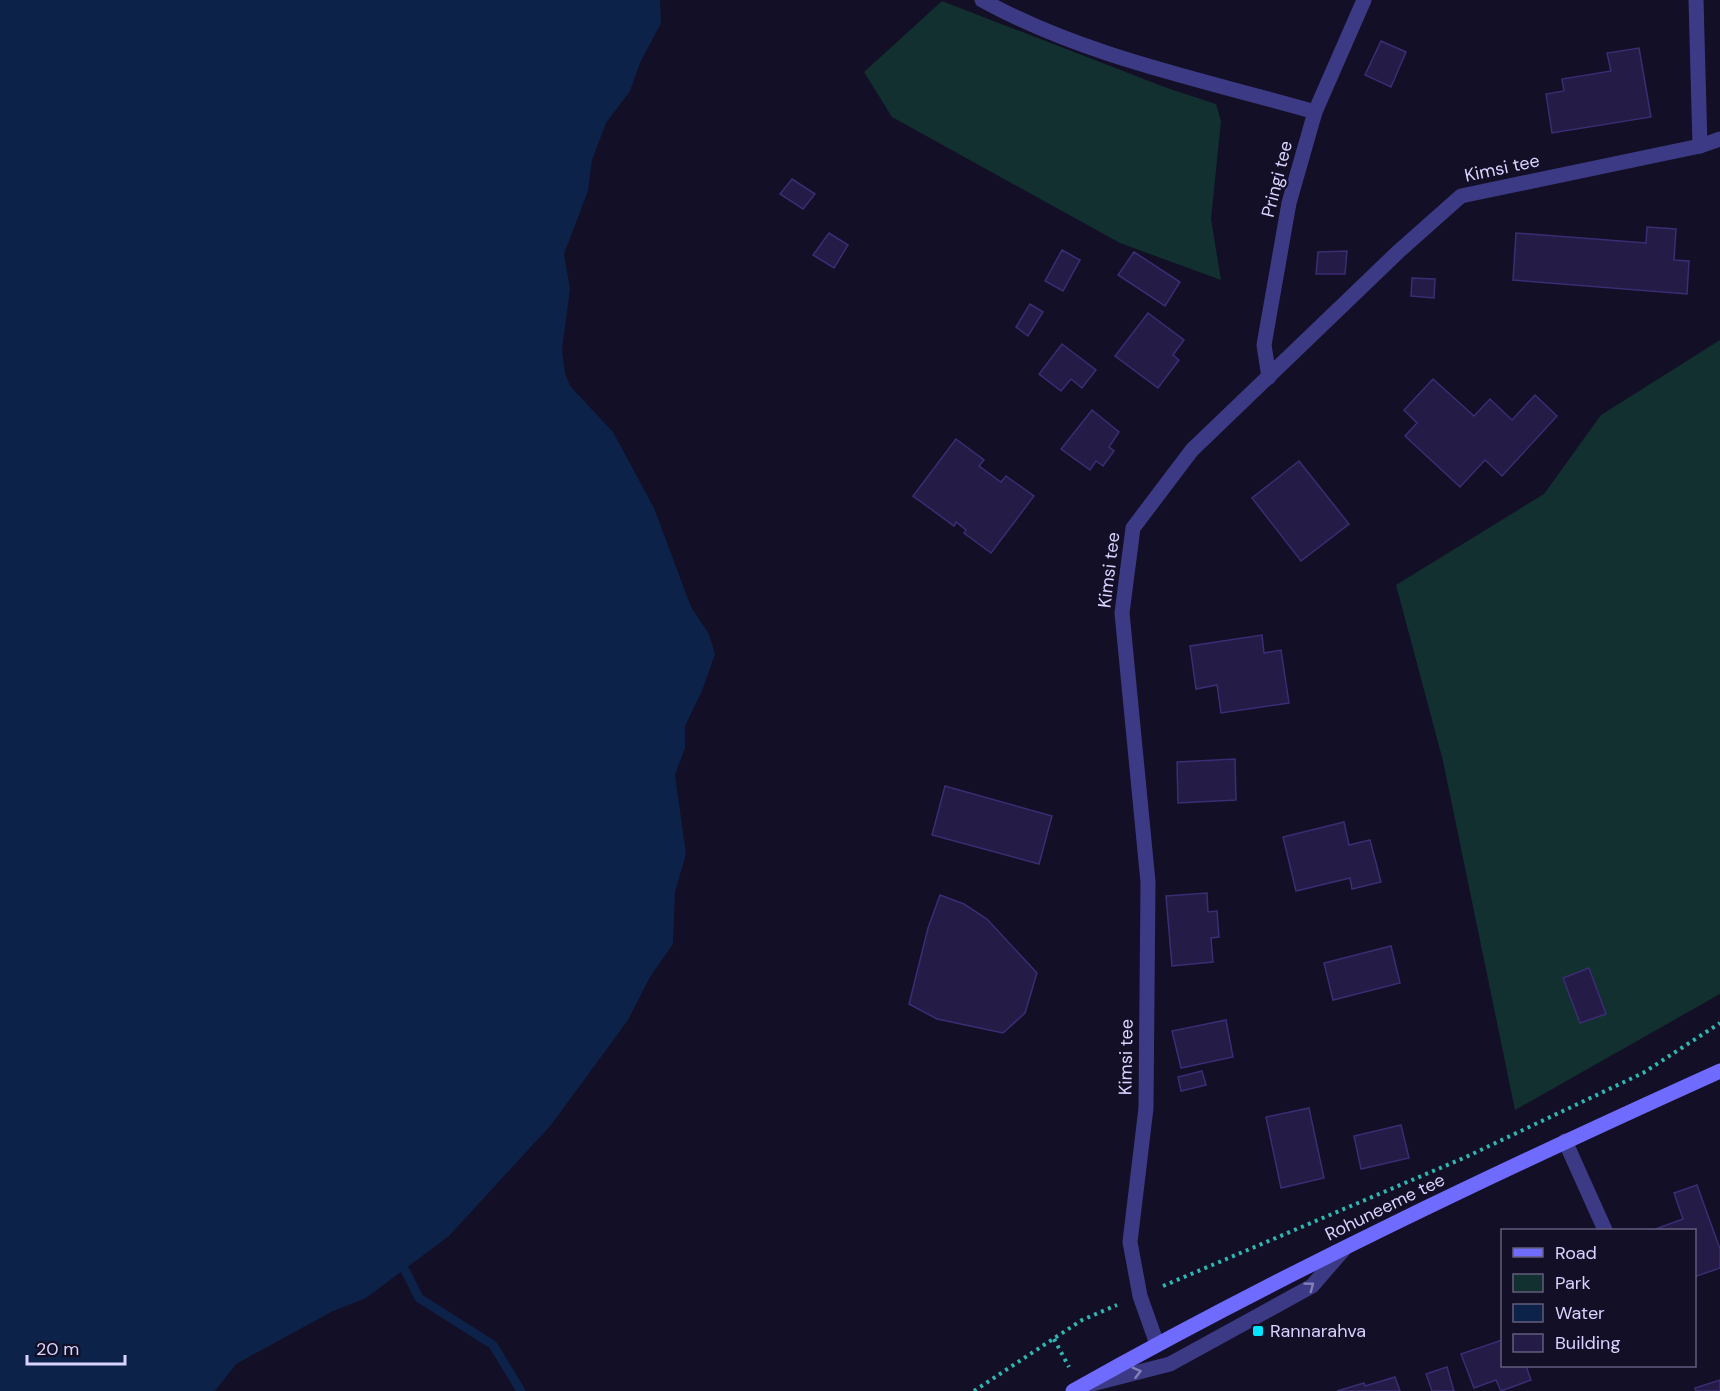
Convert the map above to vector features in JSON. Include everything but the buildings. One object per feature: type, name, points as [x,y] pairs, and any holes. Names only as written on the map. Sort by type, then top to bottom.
[{"type":"street","points":[[982,0],[1022,22],[1098,50],[1316,112]]},
{"type":"street","name":"Pringi tee","points":[[1269,377],[1264,345],[1289,203],[1316,112],[1364,0]]},
{"type":"street","points":[[1696,0],[1700,146]]},
{"type":"street","name":"Kimsi tee","points":[[1156,1344],[1140,1296],[1130,1242],[1146,1108],[1148,882],[1122,613],[1133,528],[1192,450],[1399,251],[1461,196],[1700,146],[1720,139]]},
{"type":"street","name":"Rohuneeme tee","points":[[1077,1389],[1156,1344],[1345,1248],[1565,1141],[1720,1071]]},
{"type":"street","points":[[1565,1141],[1605,1229]]},
{"type":"street","points":[[1077,1389],[1170,1364],[1312,1286],[1345,1248]]},
{"type":"path","points":[[974,1391],[1082,1320],[1466,1157],[1643,1073],[1720,1023]]},
{"type":"green space","points":[[942,1],[1167,88],[1216,104],[1221,121],[1211,219],[1221,280],[1120,243],[892,117],[864,72]]},
{"type":"green space","points":[[1720,340],[1720,994],[1515,1110],[1443,761],[1396,585],[1544,494],[1601,415]]},
{"type":"water","points":[[0,0],[660,0],[661,23],[640,63],[630,91],[606,123],[592,160],[588,191],[564,254],[570,289],[562,350],[565,373],[570,386],[613,432],[654,508],[691,607],[709,634],[715,654],[702,691],[685,726],[685,748],[675,775],[686,854],[675,892],[673,944],[650,977],[628,1020],[551,1125],[449,1236],[366,1298],[331,1312],[236,1364],[215,1391],[0,1391]]},
{"type":"waterway","points":[[405,1270],[419,1298],[493,1345],[521,1391]]},
{"type":"place","name":"Rannarahva","points":[[1258,1331]]}]
